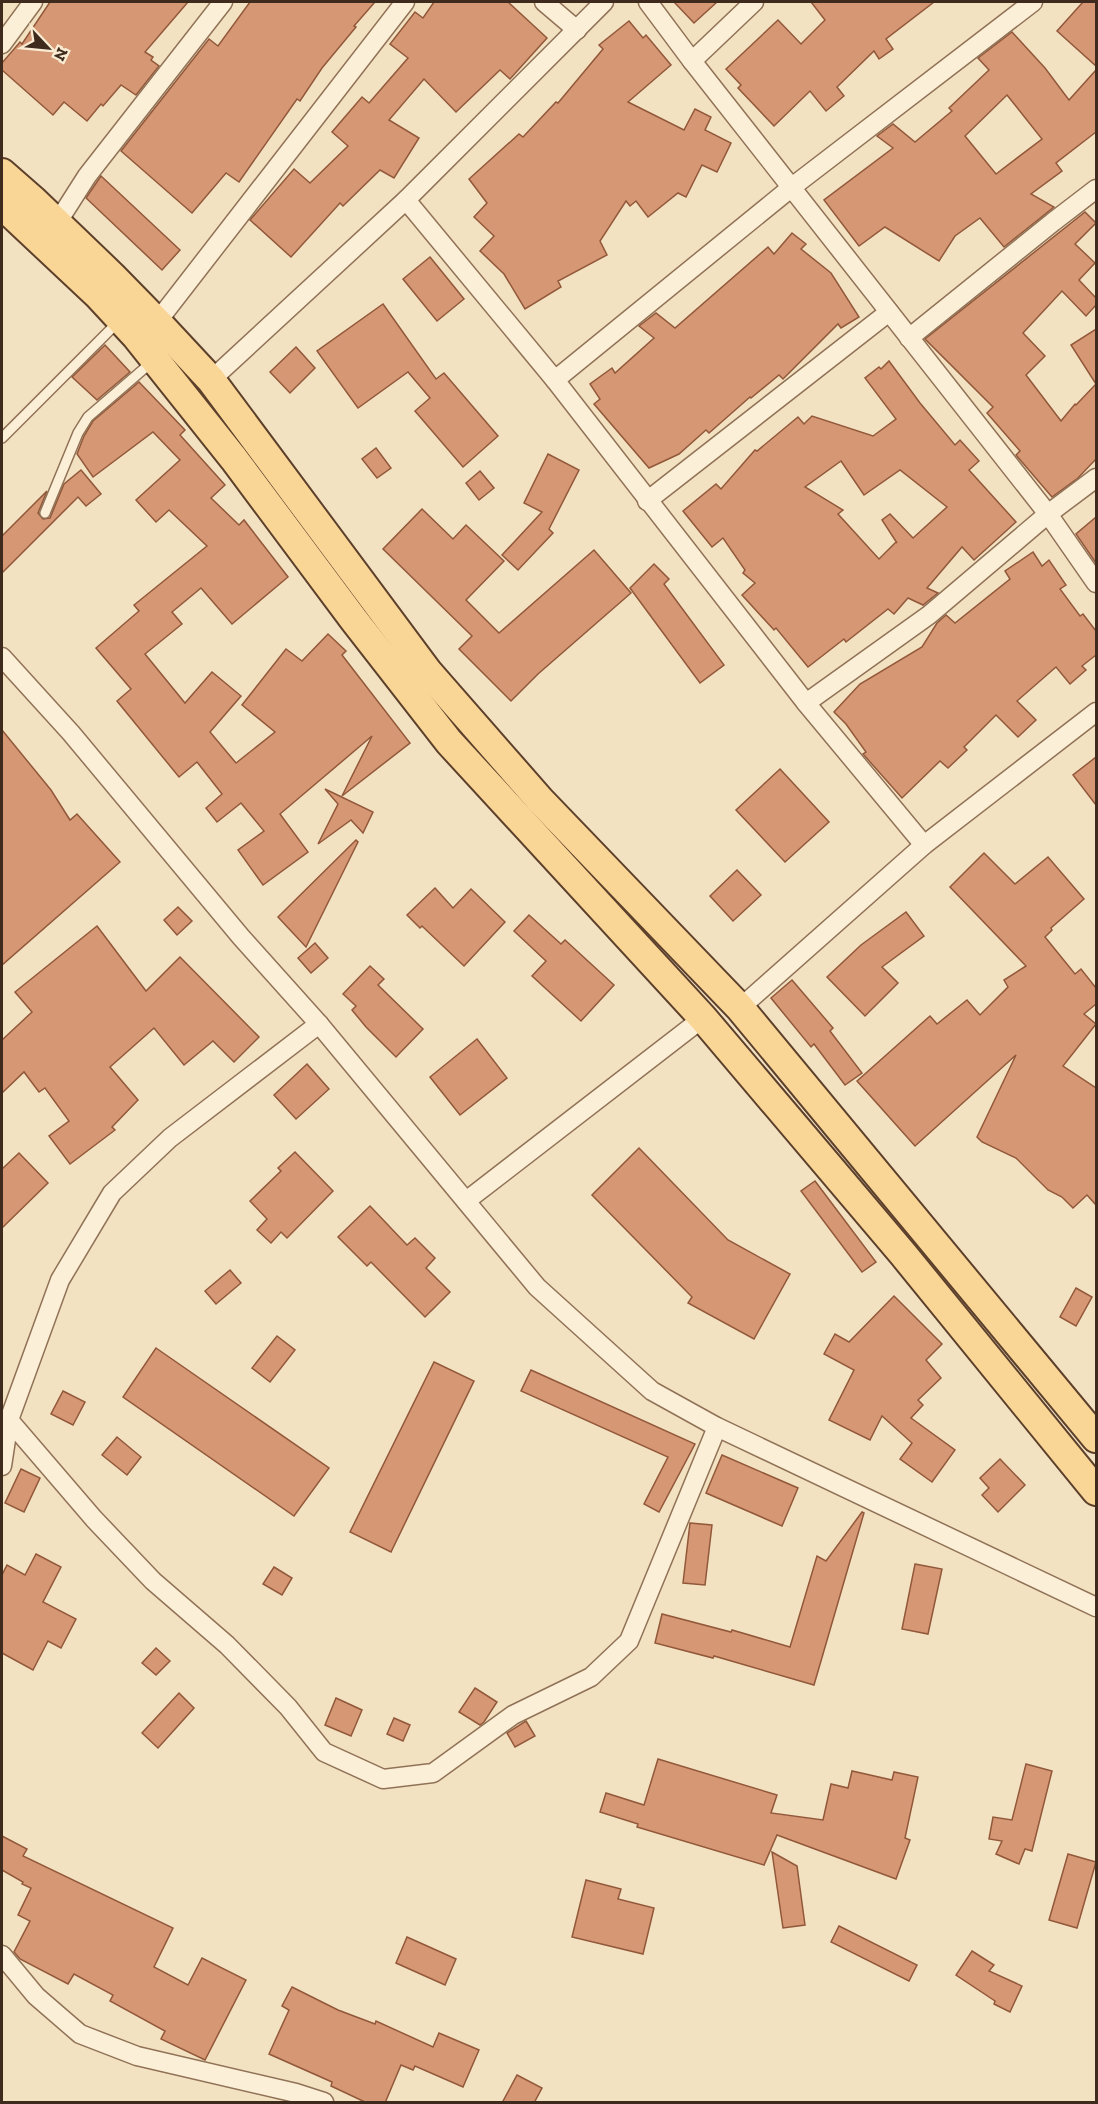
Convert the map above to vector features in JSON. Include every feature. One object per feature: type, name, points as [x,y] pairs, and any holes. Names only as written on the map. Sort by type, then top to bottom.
[{"type":"main road","points":[[2,173],[57,223],[157,322],[211,380],[428,672],[548,809],[740,1008],[1096,1437]]},
{"type":"main road","points":[[2,206],[98,295],[155,360],[234,459],[336,597],[449,742],[703,1018],[903,1254],[1096,1491]]},
{"type":"main road","points":[[336,597],[362,581]]},
{"type":"street","points":[[2,44],[33,2]]},
{"type":"street","points":[[57,223],[87,176],[223,2]]},
{"type":"street","points":[[157,322],[405,2]]},
{"type":"street","points":[[544,2],[577,30]]},
{"type":"street","points":[[211,380],[406,200],[604,2]]},
{"type":"street","points":[[648,2],[1048,514],[1096,583]]},
{"type":"street","points":[[692,61],[754,2]]},
{"type":"street","points":[[555,380],[792,187],[1033,2]]},
{"type":"street","points":[[909,338],[1096,189]]},
{"type":"street","points":[[406,200],[555,380],[806,703],[924,845]]},
{"type":"street","points":[[647,501],[889,312]]},
{"type":"street","points":[[806,703],[929,615],[1048,514],[1096,478]]},
{"type":"street","points":[[2,657],[70,733],[241,937],[319,1024],[537,1287],[652,1391],[717,1427],[1096,1606]]},
{"type":"street","points":[[740,1008],[924,845],[1096,712]]},
{"type":"street","points":[[466,1201],[703,1018]]},
{"type":"street","points":[[2,1466],[9,1420],[60,1281],[112,1193],[170,1138],[319,1024]]},
{"type":"street","points":[[9,1420],[94,1519],[153,1581],[227,1645],[288,1707],[324,1752],[383,1779],[433,1773],[513,1715],[591,1677],[629,1641],[717,1427]]},
{"type":"street","points":[[2,1955],[36,1995],[80,2034],[136,2056],[296,2093],[324,2103]]},
{"type":"lane","points":[[2,438],[120,319]]},
{"type":"lane","points":[[45,513],[78,433],[88,417],[155,360]]},
{"type":"building","points":[[50,2],[188,2],[145,52],[153,57],[151,60],[159,66],[136,95],[121,85],[87,121],[64,102],[53,115],[2,70],[2,63],[20,42],[22,44]]},
{"type":"building","points":[[250,2],[375,2],[322,68],[300,101],[297,99],[239,182],[226,173],[192,213],[121,151],[209,39],[218,46]]},
{"type":"building","points":[[434,2],[508,2],[547,38],[510,79],[500,70],[456,112],[424,79],[389,120],[419,138],[394,178],[380,170],[343,206],[340,203],[291,257],[250,220],[294,169],[310,183],[348,146],[332,132],[362,97],[369,103],[408,58],[390,44],[415,12],[423,18]]},
{"type":"building","points":[[674,2],[717,2],[694,23]]},
{"type":"building","points":[[811,2],[934,2],[886,39],[893,49],[879,59],[874,51],[837,87],[844,96],[826,111],[810,91],[774,126],[738,88],[741,85],[726,69],[778,20],[801,44],[825,20]]},
{"type":"building","points":[[1083,2],[1096,2],[1096,66],[1057,31]]},
{"type":"building","points":[[629,21],[643,38],[646,35],[671,65],[628,102],[684,130],[695,109],[711,117],[705,130],[731,143],[717,172],[702,165],[686,197],[678,193],[648,217],[636,201],[630,206],[626,201],[600,241],[607,255],[558,281],[561,287],[525,309],[504,274],[480,251],[494,236],[474,217],[487,203],[469,179],[519,134],[523,137],[556,102],[558,103],[603,49],[599,45]]},
{"type":"building","points":[[1012,32],[1045,68],[1069,100],[1096,70],[1096,132],[1056,163],[1062,171],[1031,194],[1054,207],[1004,247],[980,218],[955,236],[939,261],[885,227],[859,246],[824,200],[893,148],[877,136],[893,124],[915,142],[952,111],[949,108],[989,70],[978,58]],"holes":[[[1007,95],[1042,139],[996,174],[965,136]]]},
{"type":"building","points":[[101,176],[180,250],[162,270],[86,198]]},
{"type":"building","points":[[1085,212],[1096,223],[1075,244],[1095,263],[1079,280],[1096,298],[1096,305],[1086,316],[1062,291],[1023,333],[1045,356],[1026,375],[1061,421],[1096,384],[1096,459],[1078,478],[1052,497],[1016,455],[1020,451],[987,413],[993,407],[925,339]]},
{"type":"building","points":[[792,233],[806,244],[801,249],[831,273],[859,317],[841,328],[838,324],[783,379],[779,375],[709,433],[706,430],[679,454],[649,468],[594,404],[600,399],[590,384],[612,368],[615,373],[654,338],[639,326],[656,313],[675,328],[768,247],[774,254]]},
{"type":"building","points":[[430,257],[464,299],[437,321],[403,279]]},
{"type":"building","points":[[383,304],[436,379],[444,373],[498,436],[463,467],[415,411],[430,398],[408,372],[358,408],[317,351]]},
{"type":"building","points":[[1096,329],[1096,384],[1071,345]]},
{"type":"building","points":[[105,345],[130,372],[97,400],[72,377]]},
{"type":"building","points":[[296,347],[315,368],[290,393],[270,372]]},
{"type":"building","points":[[889,361],[955,445],[960,440],[979,461],[969,470],[1016,522],[974,560],[962,547],[927,588],[938,593],[923,605],[908,598],[894,614],[888,609],[846,642],[844,639],[808,667],[776,628],[774,630],[742,595],[755,583],[743,573],[745,570],[723,538],[712,547],[683,511],[716,484],[721,489],[755,450],[757,451],[798,417],[804,424],[812,416],[873,436],[896,419],[865,378],[879,367],[881,369]],"holes":[[[841,461],[864,495],[900,470],[947,507],[913,538],[890,514],[882,520],[897,543],[879,559],[838,514],[843,510],[805,487]]]},
{"type":"building","points":[[139,382],[185,430],[180,435],[225,485],[211,498],[239,525],[244,520],[288,577],[232,624],[201,588],[172,612],[182,624],[145,654],[185,703],[212,672],[241,696],[210,732],[236,763],[275,732],[242,705],[286,649],[302,661],[328,634],[346,651],[342,655],[410,743],[342,796],[372,736],[280,814],[308,852],[263,885],[238,850],[264,831],[241,803],[217,822],[206,808],[222,794],[197,762],[179,777],[117,701],[131,689],[96,648],[139,611],[134,605],[207,546],[169,510],[156,522],[136,500],[180,460],[153,432],[93,477],[77,454],[93,421]]},
{"type":"building","points":[[376,448],[391,468],[377,478],[362,459]]},
{"type":"building","points":[[548,454],[579,470],[549,529],[553,533],[518,570],[502,555],[542,512],[524,503]]},
{"type":"building","points":[[81,470],[101,494],[86,506],[78,497],[2,573],[2,536],[47,491],[38,513],[43,519],[50,518],[64,484]]},
{"type":"building","points":[[480,471],[494,488],[479,500],[466,483]]},
{"type":"building","points":[[422,509],[453,539],[466,525],[504,561],[466,600],[499,633],[594,550],[631,593],[538,674],[511,701],[459,649],[472,636],[383,549]]},
{"type":"building","points":[[1096,517],[1096,563],[1076,534]]},
{"type":"building","points":[[1033,552],[1042,566],[1049,560],[1066,585],[1060,589],[1080,616],[1083,614],[1096,631],[1096,655],[1082,666],[1086,670],[1070,684],[1056,667],[1017,701],[1036,720],[1018,737],[996,715],[964,747],[967,750],[948,768],[940,761],[902,798],[863,754],[866,752],[846,724],[834,712],[860,684],[922,647],[937,623],[946,615],[955,623],[1010,579],[1005,571]]},
{"type":"building","points":[[654,564],[669,579],[664,584],[724,665],[700,683],[630,588]]},
{"type":"building","points":[[2,730],[51,790],[70,820],[77,814],[120,862],[2,965]]},
{"type":"building","points":[[1096,757],[1096,805],[1073,775]]},
{"type":"building","points":[[780,769],[829,822],[785,862],[736,810]]},
{"type":"building","points":[[325,789],[373,812],[363,833],[351,820],[318,844],[338,804]]},
{"type":"building","points":[[356,840],[358,842],[306,947],[278,917]]},
{"type":"building","points":[[984,853],[1015,884],[1048,857],[1084,899],[1051,928],[1052,930],[1045,937],[1075,974],[1081,969],[1096,988],[1096,1004],[1084,1014],[1096,1024],[1063,1066],[1096,1088],[1096,1205],[1087,1195],[1073,1208],[1062,1197],[1048,1190],[1016,1158],[982,1142],[977,1137],[1016,1055],[915,1146],[857,1081],[930,1016],[937,1024],[967,1000],[980,1015],[1008,987],[1004,980],[1026,966],[950,887]]},
{"type":"building","points":[[737,870],[761,895],[733,921],[710,896]]},
{"type":"building","points":[[435,888],[453,908],[471,889],[505,922],[464,966],[422,926],[420,928],[407,915]]},
{"type":"building","points":[[178,907],[192,921],[177,935],[164,920]]},
{"type":"building","points":[[906,912],[924,936],[882,967],[898,983],[865,1016],[827,977],[861,945]]},
{"type":"building","points":[[529,915],[561,944],[565,940],[614,985],[581,1021],[532,976],[546,961],[514,931]]},
{"type":"building","points":[[97,926],[146,991],[180,957],[259,1037],[234,1062],[213,1041],[184,1065],[154,1028],[110,1067],[138,1100],[112,1127],[115,1130],[70,1164],[49,1136],[69,1121],[45,1088],[39,1092],[24,1072],[2,1093],[2,1040],[32,1012],[15,992]]},
{"type":"building","points":[[315,943],[328,958],[311,973],[298,958]]},
{"type":"building","points":[[370,966],[384,979],[378,985],[423,1029],[396,1057],[366,1027],[352,1010],[356,1006],[343,994]]},
{"type":"building","points":[[792,980],[833,1028],[830,1031],[862,1073],[845,1085],[814,1044],[811,1047],[771,998]]},
{"type":"building","points":[[477,1039],[507,1078],[460,1115],[430,1077]]},
{"type":"building","points":[[307,1064],[329,1089],[296,1119],[274,1095]]},
{"type":"building","points":[[639,1148],[728,1240],[790,1274],[754,1339],[688,1303],[692,1297],[592,1195]]},
{"type":"building","points":[[295,1152],[333,1191],[287,1238],[281,1232],[271,1243],[257,1230],[267,1219],[250,1201],[281,1171],[278,1168]]},
{"type":"building","points":[[19,1153],[48,1183],[2,1228],[2,1169]]},
{"type":"building","points":[[815,1181],[876,1262],[862,1272],[801,1191]]},
{"type":"building","points":[[370,1206],[407,1245],[415,1238],[435,1258],[426,1268],[450,1292],[425,1317],[371,1262],[367,1266],[338,1237]]},
{"type":"building","points":[[230,1270],[241,1283],[216,1304],[205,1291]]},
{"type":"building","points":[[1076,1288],[1092,1297],[1076,1326],[1060,1317]]},
{"type":"building","points":[[894,1296],[942,1344],[926,1360],[941,1378],[918,1400],[923,1405],[911,1418],[955,1450],[932,1482],[900,1459],[912,1443],[882,1416],[870,1440],[829,1420],[854,1370],[824,1354],[835,1334],[849,1342]]},
{"type":"building","points":[[277,1336],[295,1350],[270,1382],[252,1368]]},
{"type":"building","points":[[156,1348],[329,1468],[294,1516],[123,1397]]},
{"type":"building","points":[[434,1362],[474,1381],[391,1552],[350,1532]]},
{"type":"building","points":[[531,1370],[695,1444],[659,1512],[644,1504],[668,1457],[521,1391]]},
{"type":"building","points":[[63,1391],[85,1402],[73,1425],[51,1414]]},
{"type":"building","points":[[117,1437],[141,1457],[127,1475],[102,1455]]},
{"type":"building","points":[[722,1455],[798,1488],[782,1526],[706,1493]]},
{"type":"building","points":[[1000,1459],[1025,1485],[998,1512],[982,1495],[989,1488],[980,1478]]},
{"type":"building","points":[[21,1469],[40,1478],[24,1512],[5,1503]]},
{"type":"building","points":[[862,1512],[864,1513],[814,1685],[714,1656],[713,1658],[655,1643],[662,1614],[731,1632],[732,1630],[790,1647],[817,1556],[826,1561]]},
{"type":"building","points":[[690,1523],[712,1525],[705,1585],[683,1583]]},
{"type":"building","points":[[36,1554],[61,1567],[43,1602],[76,1619],[61,1648],[48,1641],[33,1670],[2,1653],[2,1575],[7,1565],[25,1575]]},
{"type":"building","points":[[915,1564],[942,1569],[928,1634],[902,1629]]},
{"type":"building","points":[[274,1567],[292,1578],[282,1595],[263,1584]]},
{"type":"building","points":[[156,1648],[170,1661],[156,1675],[142,1663]]},
{"type":"building","points":[[475,1688],[497,1702],[480,1725],[459,1712]]},
{"type":"building","points":[[179,1693],[194,1708],[158,1748],[142,1733]]},
{"type":"building","points":[[336,1698],[362,1710],[351,1736],[325,1725]]},
{"type":"building","points":[[394,1718],[410,1725],[403,1741],[387,1734]]},
{"type":"building","points":[[526,1721],[535,1736],[515,1747],[507,1733]]},
{"type":"building","points":[[658,1759],[777,1795],[771,1813],[823,1820],[831,1784],[848,1788],[852,1771],[892,1780],[894,1772],[918,1777],[905,1838],[910,1840],[896,1879],[777,1835],[764,1865],[637,1827],[638,1824],[600,1812],[606,1793],[644,1805]]},
{"type":"building","points":[[1026,1764],[1052,1771],[1032,1851],[1025,1849],[1019,1864],[996,1854],[1002,1841],[989,1839],[993,1817],[1012,1820]]},
{"type":"building","points":[[2,1836],[27,1849],[23,1856],[173,1928],[154,1967],[188,1985],[202,1958],[246,1980],[205,2060],[161,2039],[165,2031],[110,2001],[113,1995],[74,1974],[68,1984],[20,1959],[14,1952],[30,1921],[18,1915],[31,1888],[2,1870]]},
{"type":"building","points":[[772,1852],[797,1866],[805,1925],[783,1928]]},
{"type":"building","points":[[1068,1854],[1096,1862],[1077,1928],[1049,1920]]},
{"type":"building","points":[[586,1880],[621,1889],[618,1899],[654,1908],[643,1954],[572,1937]]},
{"type":"building","points":[[839,1926],[917,1965],[909,1981],[831,1942]]},
{"type":"building","points":[[407,1937],[456,1959],[445,1985],[396,1963]]},
{"type":"building","points":[[972,1951],[994,1965],[989,1971],[1022,1986],[1010,2012],[994,2004],[995,2001],[956,1975]]},
{"type":"building","points":[[292,1987],[338,2010],[375,2024],[376,2021],[433,2047],[439,2033],[479,2050],[463,2087],[415,2066],[413,2070],[401,2065],[385,2103],[367,2103],[331,2086],[332,2082],[269,2054],[289,2010],[282,2006]]},
{"type":"building","points":[[517,2075],[542,2088],[534,2103],[502,2103]]}]
